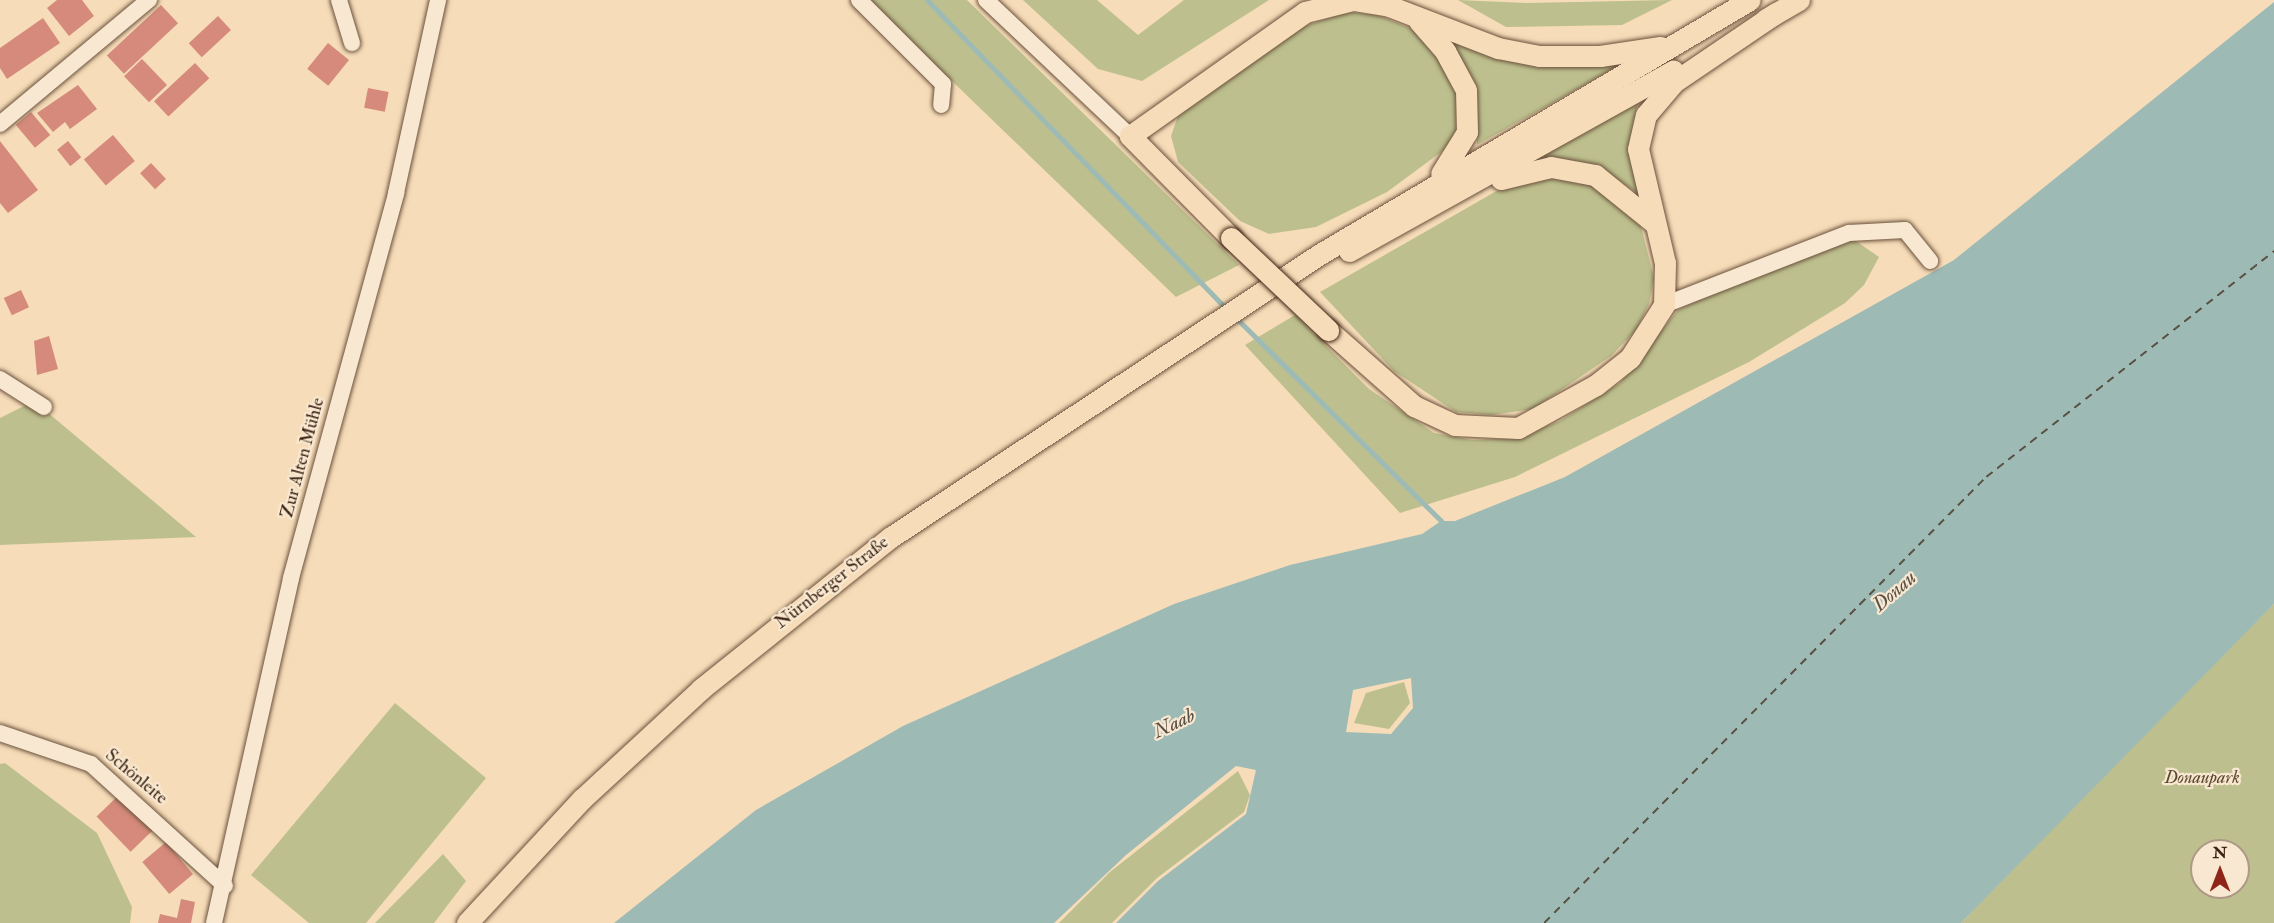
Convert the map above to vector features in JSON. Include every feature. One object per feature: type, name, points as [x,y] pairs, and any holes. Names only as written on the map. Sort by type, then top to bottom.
[{"type":"main road","points":[[1678,43],[1600,56],[1539,56],[1417,18],[1389,6],[1353,0],[1305,12],[1130,136],[1328,330],[1414,406],[1455,425],[1486,431],[1518,428],[1544,418],[1629,358],[1664,305],[1665,263],[1653,222],[1638,149],[1646,115],[1674,82],[1776,13]]},
{"type":"main road","points":[[1247,304],[1429,186],[1750,0]]},
{"type":"main road","points":[[1247,304],[1418,215],[1799,0]]},
{"type":"main road","points":[[1417,18],[1457,70],[1469,113],[1460,149],[1429,186]]},
{"type":"main road","points":[[1418,215],[1515,173],[1551,167],[1610,183],[1653,222]]},
{"type":"main road","name":"Nürnberger Straße","points":[[467,923],[582,799],[787,616],[967,484],[1173,349],[1247,304]]},
{"type":"street","points":[[0,123],[149,0]]},
{"type":"street","points":[[339,0],[352,43]]},
{"type":"street","points":[[859,0],[943,84],[941,105]]},
{"type":"street","points":[[986,0],[1130,136]]},
{"type":"street","name":"Zur Alten Mühle","points":[[214,923],[225,886],[291,578],[396,193],[435,1]]},
{"type":"street","points":[[1664,305],[1849,232],[1905,230],[1930,261]]},
{"type":"street","points":[[0,379],[44,407]]},
{"type":"street","name":"Schönleite","points":[[0,734],[91,764],[225,886]]},
{"type":"green space","points":[[868,0],[967,0],[1239,265],[1176,297]]},
{"type":"green space","points":[[1023,0],[1097,0],[1138,35],[1184,0],[1269,0],[1142,81],[1098,69]]},
{"type":"green space","points":[[1458,0],[1527,3],[1672,0],[1622,25],[1506,27]]},
{"type":"green space","points":[[1347,12],[1378,15],[1412,29],[1434,52],[1458,87],[1456,141],[1387,192],[1316,227],[1269,234],[1240,221],[1178,162],[1171,136],[1178,116],[1290,31]]},
{"type":"green space","points":[[1449,39],[1522,63],[1614,62],[1618,66],[1477,145],[1476,92]]},
{"type":"green space","points":[[1638,101],[1630,143],[1641,195],[1595,166],[1546,160],[1543,154]]},
{"type":"green space","points":[[1539,176],[1599,185],[1640,223],[1654,278],[1649,304],[1636,330],[1611,356],[1533,409],[1491,415],[1456,412],[1394,371],[1320,292],[1514,181]]},
{"type":"green space","points":[[1850,237],[1879,257],[1864,285],[1845,303],[1749,362],[1515,477],[1400,513],[1245,345],[1295,315],[1369,389],[1434,433],[1472,440],[1516,438],[1560,421],[1620,383],[1678,310],[1799,250]]},
{"type":"green space","points":[[34,401],[196,537],[0,545],[0,418]]},
{"type":"green space","name":"Donaupark","points":[[2274,604],[2274,923],[1961,923],[2148,729]]},
{"type":"green space","points":[[1404,682],[1410,703],[1389,729],[1354,723],[1366,693]]},
{"type":"green space","points":[[395,703],[486,778],[366,923],[309,923],[251,875]]},
{"type":"green space","points":[[5,763],[97,833],[132,907],[130,923],[0,923],[0,764]]},
{"type":"green space","points":[[1238,771],[1250,795],[1244,812],[1157,878],[1112,923],[1059,923],[1110,872]]},
{"type":"green space","points":[[443,854],[466,881],[434,923],[375,923]]},
{"type":"water","points":[[2274,2],[2274,604],[1961,923],[1116,923],[1158,881],[1246,814],[1256,770],[1236,766],[1126,855],[1054,923],[614,923],[756,810],[903,726],[1174,604],[1290,565],[1422,534],[1441,521],[1455,521],[1565,477],[1954,260]],"holes":[[[1411,678],[1413,708],[1391,734],[1346,732],[1353,690]]]},
{"type":"building","points":[[57,0],[82,0],[94,16],[69,36],[47,8]]},
{"type":"building","points":[[161,5],[178,23],[124,74],[107,55]]},
{"type":"building","points":[[218,16],[231,30],[202,57],[189,43]]},
{"type":"building","points":[[43,18],[60,43],[7,79],[0,68],[0,48]]},
{"type":"building","points":[[328,43],[349,60],[328,86],[307,69]]},
{"type":"building","points":[[142,59],[167,85],[149,102],[124,76]]},
{"type":"building","points":[[195,63],[209,78],[168,117],[154,101]]},
{"type":"building","points":[[78,85],[97,109],[70,129],[65,122],[53,132],[37,113]]},
{"type":"building","points":[[368,88],[389,92],[385,112],[364,108]]},
{"type":"building","points":[[31,112],[50,135],[35,148],[16,125]]},
{"type":"building","points":[[113,135],[135,161],[106,185],[84,159]]},
{"type":"building","points":[[0,141],[38,190],[8,213],[0,203]]},
{"type":"building","points":[[68,141],[81,157],[70,166],[57,150]]},
{"type":"building","points":[[151,163],[166,179],[155,189],[140,173]]},
{"type":"building","points":[[21,290],[29,307],[12,315],[4,298]]},
{"type":"building","points":[[49,336],[58,369],[37,375],[34,341]]},
{"type":"building","points":[[121,793],[155,828],[131,852],[97,817]]},
{"type":"building","points":[[166,842],[193,874],[169,894],[142,862]]},
{"type":"building","points":[[181,899],[195,902],[191,923],[158,923],[160,914],[177,918]]},
{"type":"waterway","points":[[927,0],[1226,309]]},
{"type":"waterway","points":[[1233,315],[1441,521]]},
{"type":"ferry route","points":[[1544,923],[1986,477],[2274,251]]},
{"type":"water label","name":"Donau","points":[[1894,591]]},
{"type":"water label","name":"Naab","points":[[1174,723]]}]
